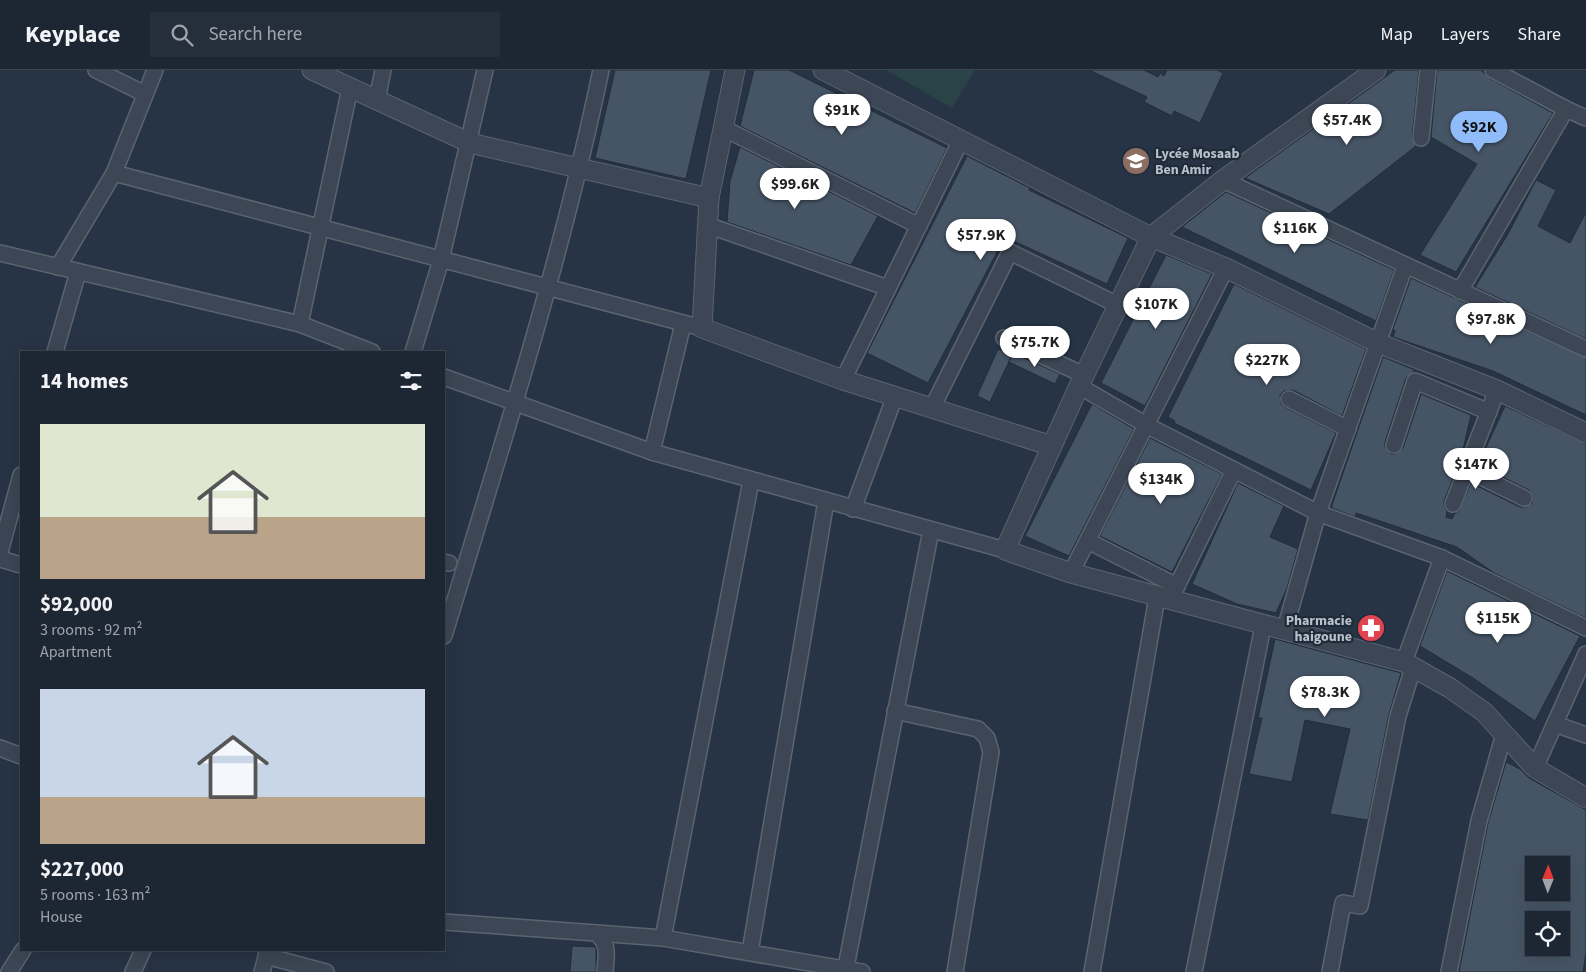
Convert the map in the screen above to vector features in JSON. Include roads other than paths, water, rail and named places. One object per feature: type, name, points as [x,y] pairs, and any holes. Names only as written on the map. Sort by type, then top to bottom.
[{"type":"street","points":[[96,70],[146,94]]},
{"type":"street","points":[[58,267],[114,173],[155,70]]},
{"type":"street","points":[[312,70],[470,143],[581,167],[709,198]]},
{"type":"street","points":[[377,100],[383,70]]},
{"type":"street","points":[[413,351],[442,260],[485,70]]},
{"type":"street","points":[[445,633],[548,288],[581,167],[601,70]]},
{"type":"street","points":[[702,328],[709,198],[735,70]]},
{"type":"street","points":[[823,70],[960,142],[1151,237],[1226,268],[1378,343],[1497,390],[1586,433]]},
{"type":"street","points":[[1004,550],[1082,380],[1151,237],[1223,180],[1376,70]]},
{"type":"street","points":[[1421,138],[1428,70]]},
{"type":"street","points":[[1493,70],[1566,110],[1586,118]]},
{"type":"street","points":[[300,324],[322,228],[350,88]]},
{"type":"street","points":[[1460,291],[1566,110]]},
{"type":"street","points":[[723,128],[919,226]]},
{"type":"street","points":[[843,380],[960,142]]},
{"type":"street","points":[[114,173],[702,328],[843,380],[1052,446]]},
{"type":"street","points":[[1223,180],[1586,349]]},
{"type":"street","points":[[707,225],[888,288]]},
{"type":"street","points":[[932,408],[1010,252],[1118,305]]},
{"type":"street","points":[[0,253],[300,324],[369,351]]},
{"type":"street","points":[[1285,630],[1318,513],[1405,266]]},
{"type":"street","points":[[1071,574],[1148,426],[1226,268]]},
{"type":"street","points":[[55,351],[78,272]]},
{"type":"street","points":[[652,452],[683,324]]},
{"type":"street","points":[[1004,338],[1082,380],[1148,426],[1318,513],[1442,558],[1586,628]]},
{"type":"street","points":[[445,376],[652,452],[1004,550],[1071,574],[1168,595],[1263,626],[1285,630],[1409,665],[1450,688],[1484,712],[1535,768],[1586,798]]},
{"type":"street","points":[[1394,445],[1415,381],[1489,412]]},
{"type":"street","points":[[1454,504],[1497,390]]},
{"type":"street","points":[[853,509],[895,396]]},
{"type":"street","points":[[1289,399],[1348,429]]},
{"type":"street","points":[[1092,972],[1168,595],[1234,470]]},
{"type":"street","points":[[1467,470],[1524,498]]},
{"type":"street","points":[[0,552],[20,479]]},
{"type":"street","points":[[664,938],[751,481]]},
{"type":"street","points":[[750,952],[826,501]]},
{"type":"street","points":[[845,971],[930,530]]},
{"type":"street","points":[[1088,541],[1168,595]]},
{"type":"street","points":[[1330,972],[1343,903],[1360,906],[1409,665],[1442,558]]},
{"type":"street","points":[[0,559],[20,565]]},
{"type":"street","points":[[1194,972],[1263,626]]},
{"type":"street","points":[[1535,768],[1586,654]]},
{"type":"street","points":[[895,711],[978,729],[987,738],[991,752],[955,972]]},
{"type":"street","points":[[1555,724],[1586,735]]},
{"type":"street","points":[[1449,972],[1479,821],[1504,734]]},
{"type":"street","points":[[0,748],[20,756]]},
{"type":"street","points":[[445,922],[664,938],[750,952],[845,971],[862,972]]},
{"type":"street","points":[[596,933],[603,938],[607,946],[605,972]]},
{"type":"street","points":[[9,972],[22,951]]},
{"type":"street","points":[[133,972],[143,951]]},
{"type":"street","points":[[262,972],[267,953],[286,955],[326,972]]},
{"type":"place","name":"Lycée Mosaab Ben Amir","points":[[1136,161]]},
{"type":"place","name":"Pharmacie haigoune","points":[[1371,628]]}]
